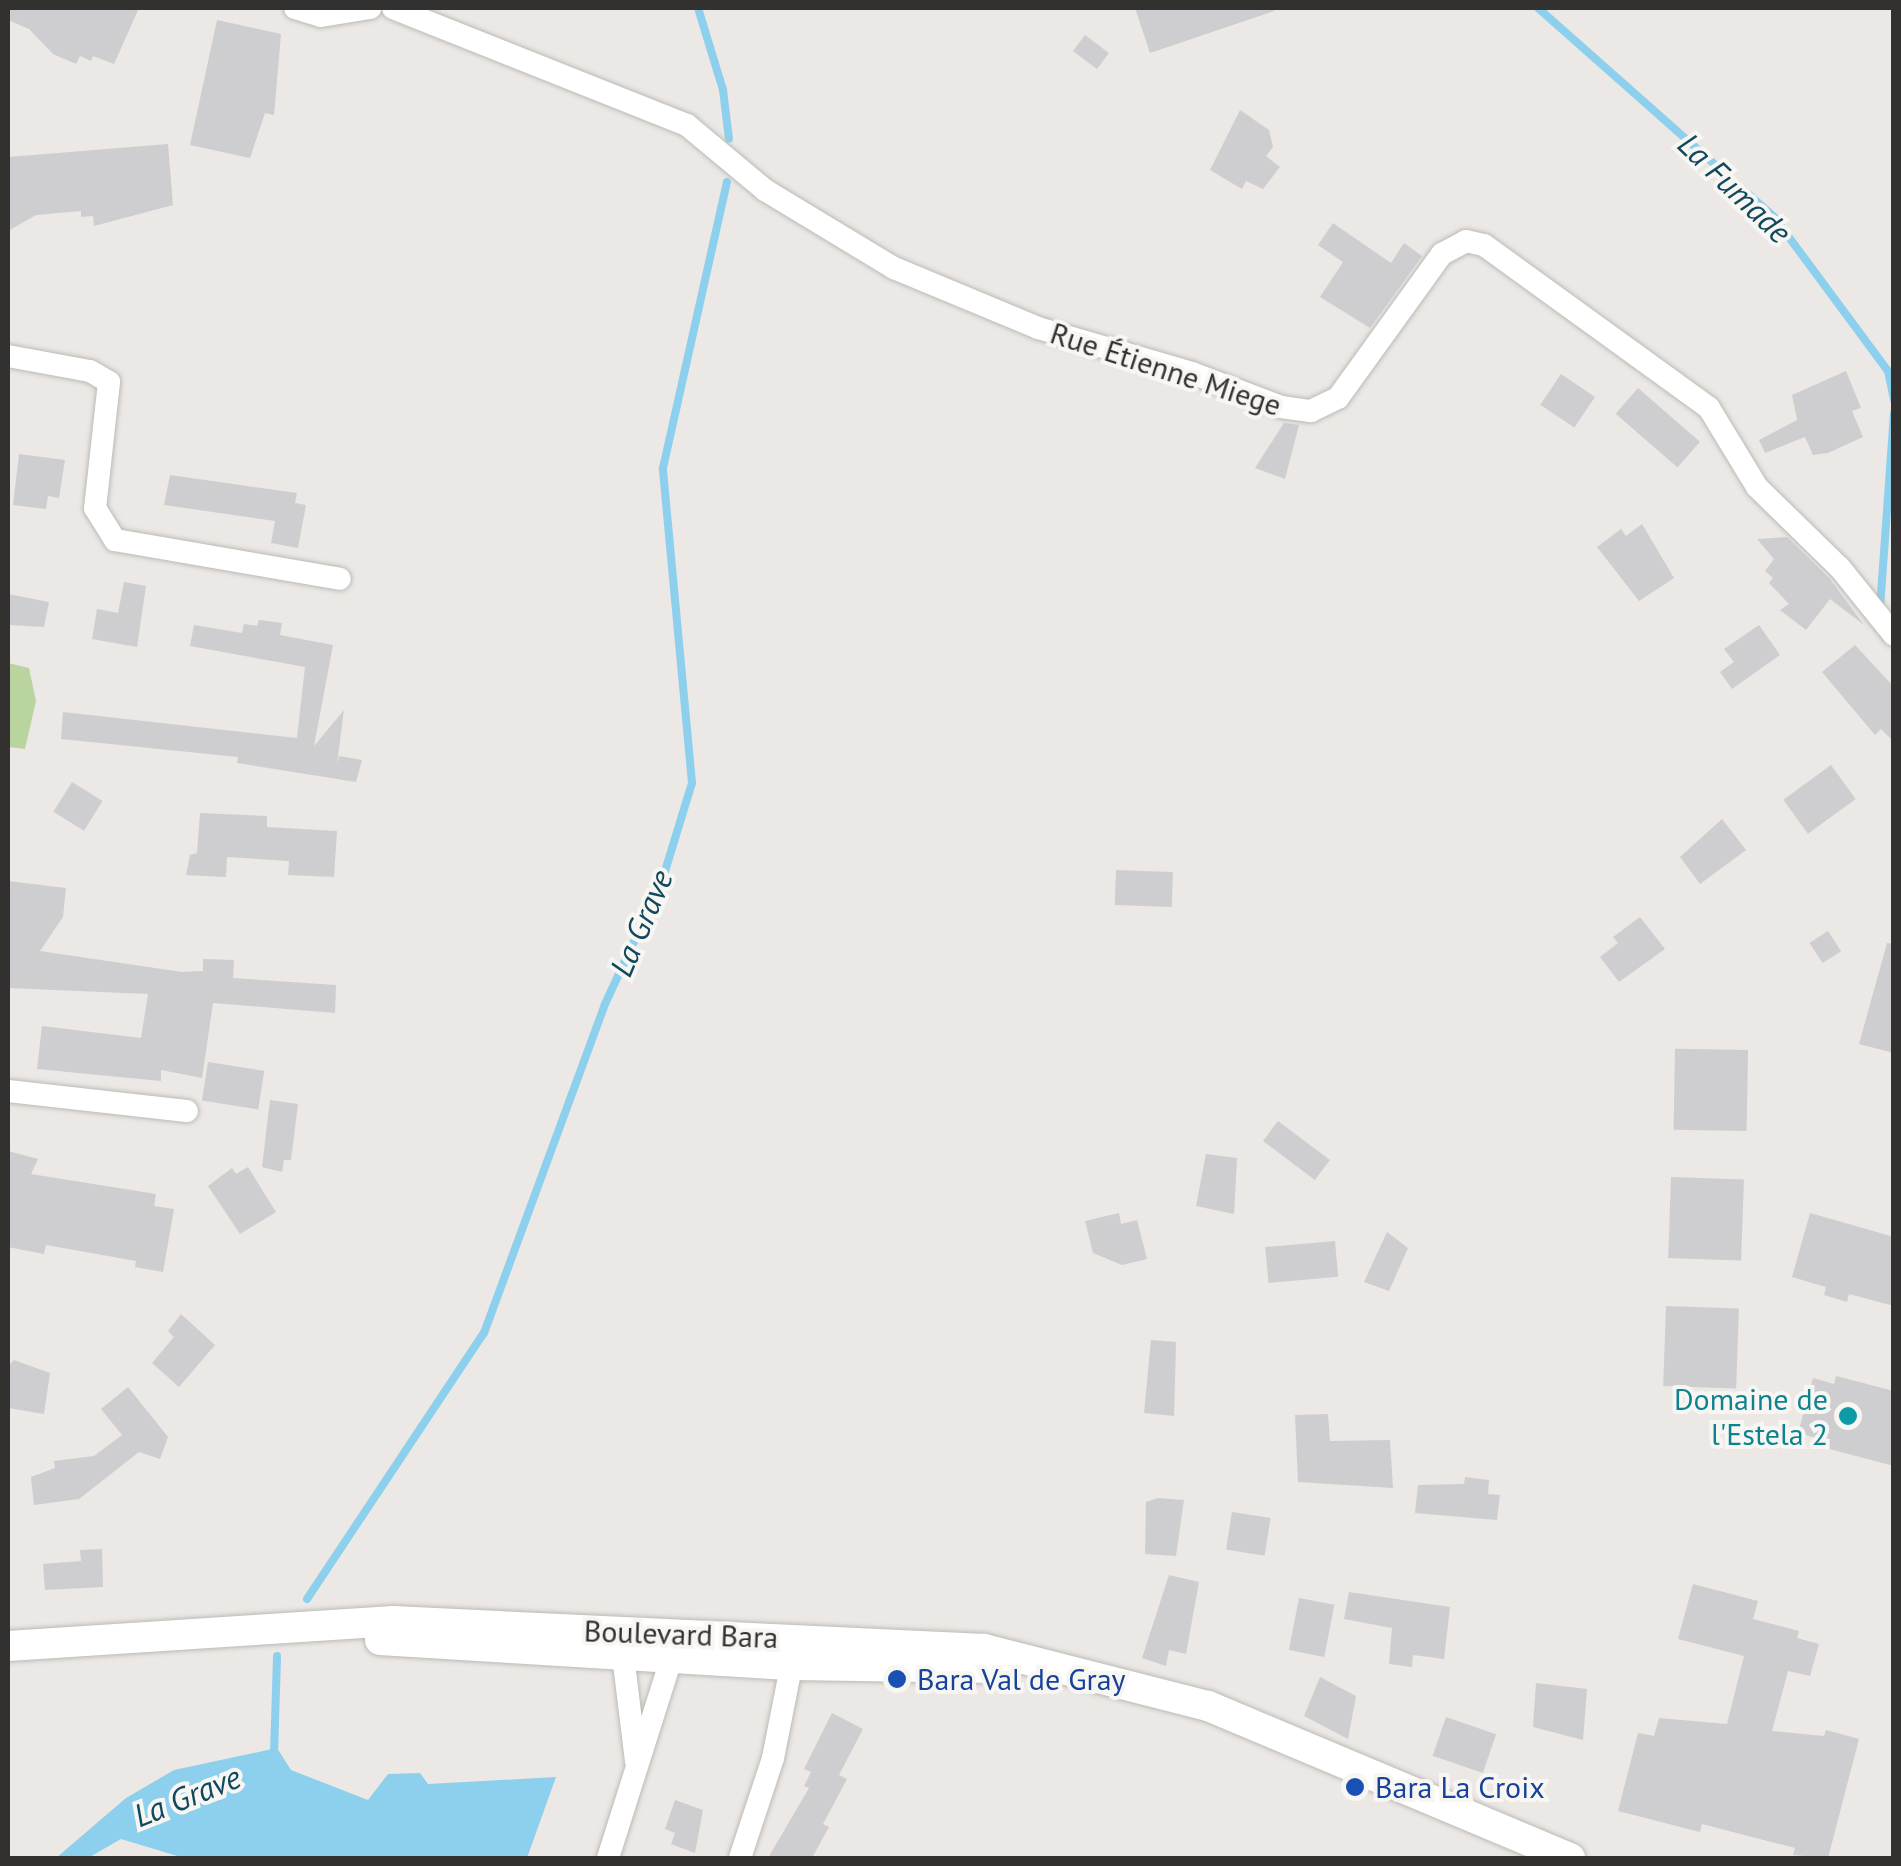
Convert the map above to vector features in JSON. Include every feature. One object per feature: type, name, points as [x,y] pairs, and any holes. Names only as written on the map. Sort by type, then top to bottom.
[{"type":"street","points":[[295,8],[322,16],[370,8]]},
{"type":"street","name":"Rue Étienne Miege","points":[[393,8],[686,125],[765,190],[894,268],[1038,328],[1192,373],[1281,407],[1311,411],[1338,398],[1442,254],[1466,241],[1484,245],[1709,408],[1757,487],[1840,568],[1854,608],[1894,635]]},
{"type":"street","points":[[8,356],[90,371],[109,382],[95,508],[115,540],[340,579]]},
{"type":"street","points":[[8,1091],[187,1112]]},
{"type":"street","name":"Boulevard Bara","points":[[8,1646],[393,1621],[621,1644],[794,1652],[984,1649],[1208,1706],[1570,1858]]},
{"type":"street","points":[[621,1644],[637,1769]]},
{"type":"street","points":[[608,1858],[676,1646]]},
{"type":"street","points":[[740,1858],[773,1758],[794,1652]]},
{"type":"green space","points":[[8,663],[29,668],[36,701],[25,749],[8,747]]},
{"type":"water","points":[[277,1748],[291,1770],[368,1800],[388,1774],[420,1773],[428,1784],[556,1777],[527,1858],[184,1858],[121,1839],[88,1858],[56,1858],[126,1798],[174,1770]]},
{"type":"building","points":[[8,8],[139,8],[114,64],[80,56],[76,64],[53,54],[29,29],[8,20]]},
{"type":"building","points":[[1135,8],[1273,8],[1274,11],[1150,53]]},
{"type":"building","points":[[217,20],[281,34],[274,115],[265,113],[250,158],[190,145]]},
{"type":"building","points":[[1085,35],[1109,53],[1097,69],[1073,51]]},
{"type":"building","points":[[1240,110],[1269,130],[1273,147],[1266,156],[1280,167],[1263,189],[1246,181],[1242,189],[1210,170]]},
{"type":"building","points":[[168,144],[173,205],[94,226],[93,216],[81,217],[81,211],[36,215],[8,231],[8,157]]},
{"type":"building","points":[[1333,223],[1391,263],[1404,243],[1422,256],[1370,328],[1320,297],[1343,262],[1318,245]]},
{"type":"building","points":[[1846,371],[1861,408],[1852,411],[1863,437],[1828,453],[1813,455],[1805,437],[1765,453],[1759,440],[1797,420],[1792,395]]},
{"type":"building","points":[[1561,374],[1595,397],[1574,428],[1540,405]]},
{"type":"building","points":[[1638,388],[1700,442],[1678,467],[1616,414]]},
{"type":"building","points":[[1284,423],[1299,425],[1285,479],[1255,468]]},
{"type":"building","points":[[19,454],[65,460],[59,498],[48,496],[46,509],[13,505]]},
{"type":"building","points":[[170,475],[297,493],[295,503],[306,505],[298,548],[271,543],[275,521],[164,505]]},
{"type":"building","points":[[1642,524],[1674,578],[1639,601],[1597,547],[1621,529],[1626,536]]},
{"type":"building","points":[[1787,537],[1829,578],[1864,625],[1830,599],[1806,630],[1780,610],[1789,604],[1769,583],[1773,578],[1765,571],[1774,559],[1757,539]]},
{"type":"building","points":[[124,582],[146,586],[137,647],[92,639],[97,609],[118,613]]},
{"type":"building","points":[[8,594],[49,602],[44,627],[8,625]]},
{"type":"building","points":[[259,620],[282,623],[280,635],[333,645],[314,746],[344,710],[337,764],[339,756],[362,760],[356,782],[237,763],[238,757],[61,739],[63,712],[297,738],[305,667],[190,646],[194,625],[242,633],[244,624],[257,626]]},
{"type":"building","points":[[1759,625],[1780,655],[1732,689],[1720,672],[1734,662],[1724,649]]},
{"type":"building","points":[[1855,645],[1894,687],[1894,742],[1881,729],[1875,735],[1822,672]]},
{"type":"building","points":[[1831,765],[1856,799],[1808,834],[1783,800]]},
{"type":"building","points":[[72,782],[103,801],[84,831],[53,812]]},
{"type":"building","points":[[200,813],[267,816],[267,827],[337,831],[334,877],[288,875],[289,861],[227,857],[226,877],[186,875],[190,855],[197,853]]},
{"type":"building","points":[[1722,819],[1746,850],[1700,884],[1680,857]]},
{"type":"building","points":[[1116,870],[1173,872],[1172,907],[1115,905]]},
{"type":"building","points":[[8,881],[66,888],[63,917],[40,951],[182,972],[203,971],[203,959],[234,960],[233,978],[336,985],[335,1013],[213,1003],[202,1078],[161,1070],[161,1081],[37,1069],[42,1026],[141,1038],[148,994],[8,988]]},
{"type":"building","points":[[1640,917],[1665,949],[1619,982],[1600,957],[1618,943],[1613,937]]},
{"type":"building","points":[[1828,931],[1841,951],[1823,963],[1810,943]]},
{"type":"building","points":[[1887,943],[1894,944],[1894,1053],[1859,1044]]},
{"type":"building","points":[[1675,1049],[1748,1050],[1747,1131],[1674,1130]]},
{"type":"building","points":[[208,1062],[264,1071],[258,1109],[202,1101]]},
{"type":"building","points":[[270,1100],[298,1104],[291,1160],[284,1160],[282,1172],[262,1167]]},
{"type":"building","points":[[1278,1121],[1330,1160],[1315,1180],[1263,1141]]},
{"type":"building","points":[[8,1151],[38,1159],[31,1174],[156,1194],[154,1206],[174,1209],[163,1272],[135,1267],[136,1261],[46,1245],[44,1254],[8,1247]]},
{"type":"building","points":[[1206,1154],[1237,1158],[1234,1214],[1196,1206]]},
{"type":"building","points":[[248,1167],[276,1212],[240,1234],[208,1186],[232,1168],[236,1174]]},
{"type":"building","points":[[1671,1177],[1744,1180],[1741,1260],[1668,1258]]},
{"type":"building","points":[[1119,1213],[1121,1224],[1137,1220],[1147,1259],[1122,1265],[1093,1253],[1085,1221]]},
{"type":"building","points":[[1810,1213],[1894,1237],[1894,1306],[1849,1294],[1847,1302],[1824,1295],[1826,1287],[1792,1277]]},
{"type":"building","points":[[1387,1232],[1408,1248],[1389,1291],[1364,1282]]},
{"type":"building","points":[[1335,1241],[1338,1277],[1268,1283],[1265,1247]]},
{"type":"building","points":[[1666,1306],[1739,1309],[1736,1388],[1663,1386]]},
{"type":"building","points":[[181,1314],[215,1345],[179,1387],[152,1363],[174,1337],[168,1331]]},
{"type":"building","points":[[1151,1340],[1176,1342],[1174,1416],[1144,1413]]},
{"type":"building","points":[[14,1360],[50,1373],[44,1414],[8,1408],[8,1366]]},
{"type":"building","name":"Domaine de l'Estela 2","points":[[1836,1376],[1894,1391],[1894,1466],[1818,1446],[1820,1439],[1798,1433],[1813,1378],[1834,1384]]},
{"type":"building","points":[[128,1387],[168,1437],[160,1459],[139,1452],[79,1499],[34,1505],[31,1477],[55,1468],[54,1461],[94,1456],[122,1435],[101,1409]]},
{"type":"building","points":[[1328,1414],[1330,1441],[1390,1440],[1393,1488],[1298,1482],[1295,1415]]},
{"type":"building","points":[[1465,1477],[1489,1480],[1488,1494],[1500,1495],[1497,1520],[1415,1513],[1418,1485],[1464,1484]]},
{"type":"building","points":[[1158,1498],[1184,1500],[1176,1556],[1145,1554],[1146,1502]]},
{"type":"building","points":[[1232,1512],[1271,1518],[1265,1556],[1226,1550]]},
{"type":"building","points":[[102,1549],[103,1587],[45,1590],[43,1564],[81,1561],[80,1550]]},
{"type":"building","points":[[1169,1575],[1199,1582],[1186,1654],[1169,1650],[1166,1666],[1142,1658]]},
{"type":"building","points":[[1693,1584],[1758,1601],[1753,1619],[1799,1631],[1797,1638],[1819,1644],[1810,1676],[1788,1671],[1772,1731],[1824,1736],[1826,1730],[1859,1739],[1828,1858],[1793,1855],[1795,1848],[1702,1824],[1700,1832],[1618,1811],[1638,1733],[1654,1736],[1659,1718],[1727,1724],[1744,1656],[1678,1639]]},
{"type":"building","points":[[1349,1592],[1450,1607],[1444,1659],[1413,1655],[1412,1667],[1389,1664],[1392,1628],[1344,1619]]},
{"type":"building","points":[[1299,1598],[1334,1605],[1324,1657],[1289,1650]]},
{"type":"building","points":[[1320,1677],[1356,1696],[1348,1739],[1304,1716]]},
{"type":"building","points":[[1536,1683],[1587,1689],[1583,1740],[1533,1727]]},
{"type":"building","points":[[832,1713],[863,1729],[839,1775],[847,1779],[823,1824],[829,1827],[812,1858],[768,1858],[809,1788],[804,1786],[811,1772],[804,1769]]},
{"type":"building","points":[[1446,1717],[1496,1734],[1483,1773],[1433,1756]]},
{"type":"building","points":[[675,1800],[703,1810],[695,1853],[671,1844],[675,1833],[665,1829]]},
{"type":"waterway","name":"La Grave","points":[[698,8],[723,90],[729,139]]},
{"type":"waterway","name":"La Fumade","points":[[1538,8],[1774,217],[1888,371],[1894,399]]},
{"type":"waterway","name":"La Grave","points":[[307,1599],[484,1333],[605,1004],[662,881],[692,783],[663,468],[727,182]]},
{"type":"waterway","name":"La Fumade","points":[[1880,608],[1894,414]]},
{"type":"waterway","name":"La Grave","points":[[274,1753],[277,1656]]},
{"type":"place","name":"Domaine de l'Estela 2","points":[[1848,1416]]},
{"type":"place","name":"Bara Val de Gray","points":[[897,1679]]},
{"type":"place","name":"Bara La Croix","points":[[1355,1787]]}]
